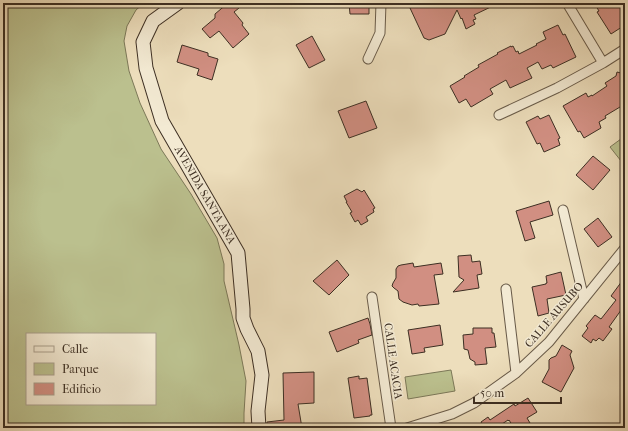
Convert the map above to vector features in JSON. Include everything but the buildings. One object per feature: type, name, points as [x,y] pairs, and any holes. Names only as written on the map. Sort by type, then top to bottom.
[{"type":"street","name":"AVENIDA SANTA ANA","points":[[178,3],[153,21],[143,42],[146,68],[162,121],[238,253],[243,318],[258,351],[262,375],[258,411],[259,428]]},
{"type":"street","points":[[368,59],[380,33],[381,3]]},
{"type":"street","points":[[567,3],[603,63]]},
{"type":"street","points":[[499,115],[557,88],[625,49]]},
{"type":"street","points":[[563,210],[584,299]]},
{"type":"street","name":"CALLE AUSUBO","points":[[407,428],[452,414],[474,403],[516,373],[549,342],[625,248]]},
{"type":"street","points":[[506,289],[516,373]]},
{"type":"street","name":"CALLE ACACIA","points":[[372,297],[391,428]]},
{"type":"green space","points":[[3,3],[144,3],[136,10],[127,26],[124,41],[129,71],[140,103],[161,149],[191,194],[217,238],[224,264],[224,281],[246,381],[244,428],[3,428]]},
{"type":"green space","points":[[625,136],[625,166],[610,147]]},
{"type":"green space","points":[[451,370],[455,391],[408,399],[405,377]]}]
